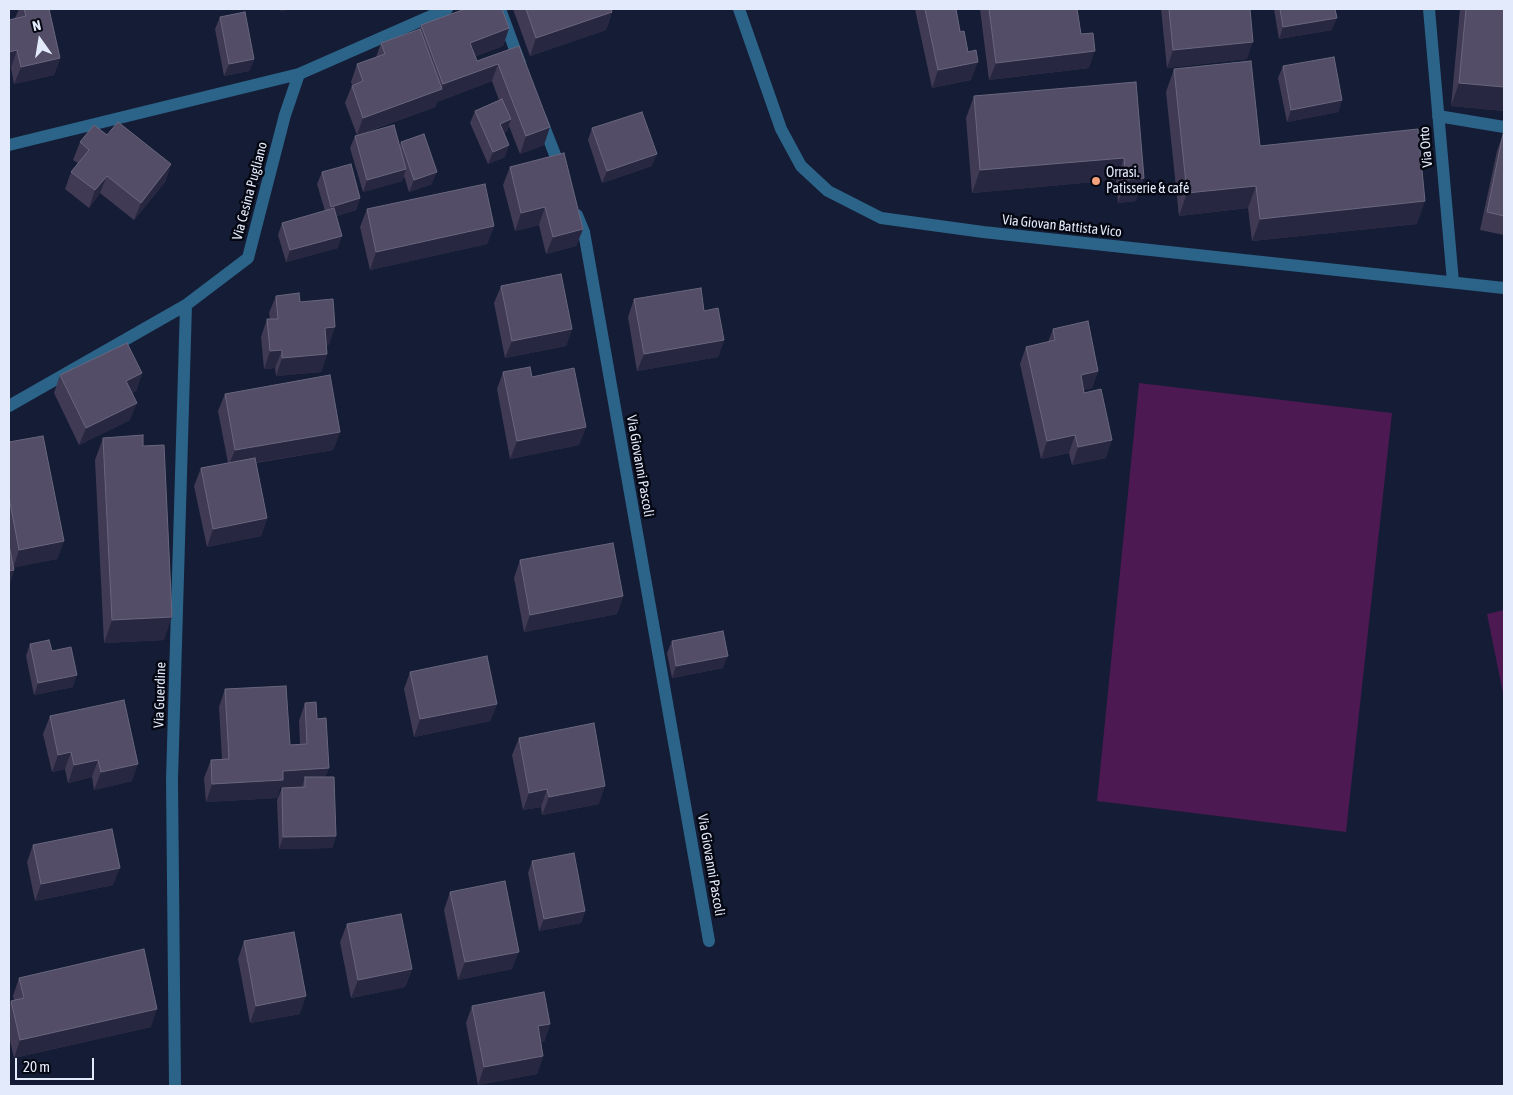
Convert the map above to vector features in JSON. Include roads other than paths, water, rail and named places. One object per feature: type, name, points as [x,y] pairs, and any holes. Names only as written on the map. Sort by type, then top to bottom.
[{"type":"street","points":[[9,144],[300,74],[448,9]]},
{"type":"street","points":[[500,9],[524,74]]},
{"type":"street","name":"Via Giovan Battista Vico","points":[[739,9],[781,129],[802,166],[828,191],[881,218],[983,232],[1504,288]]},
{"type":"street","name":"Via Orto","points":[[1428,9],[1452,282]]},
{"type":"street","name":"Via Cesina Pugliano","points":[[9,406],[186,305],[248,258],[285,115],[300,74]]},
{"type":"street","points":[[538,111],[566,185]]},
{"type":"street","points":[[1438,116],[1504,127]]},
{"type":"street","name":"Via Giovanni Pascoli","points":[[573,204],[584,232],[709,940]]},
{"type":"street","name":"Via Guerdine","points":[[175,1086],[172,779],[186,305]]},
{"type":"place","name":"Orrasi. Patisserie & café","points":[[1096,181]]}]
